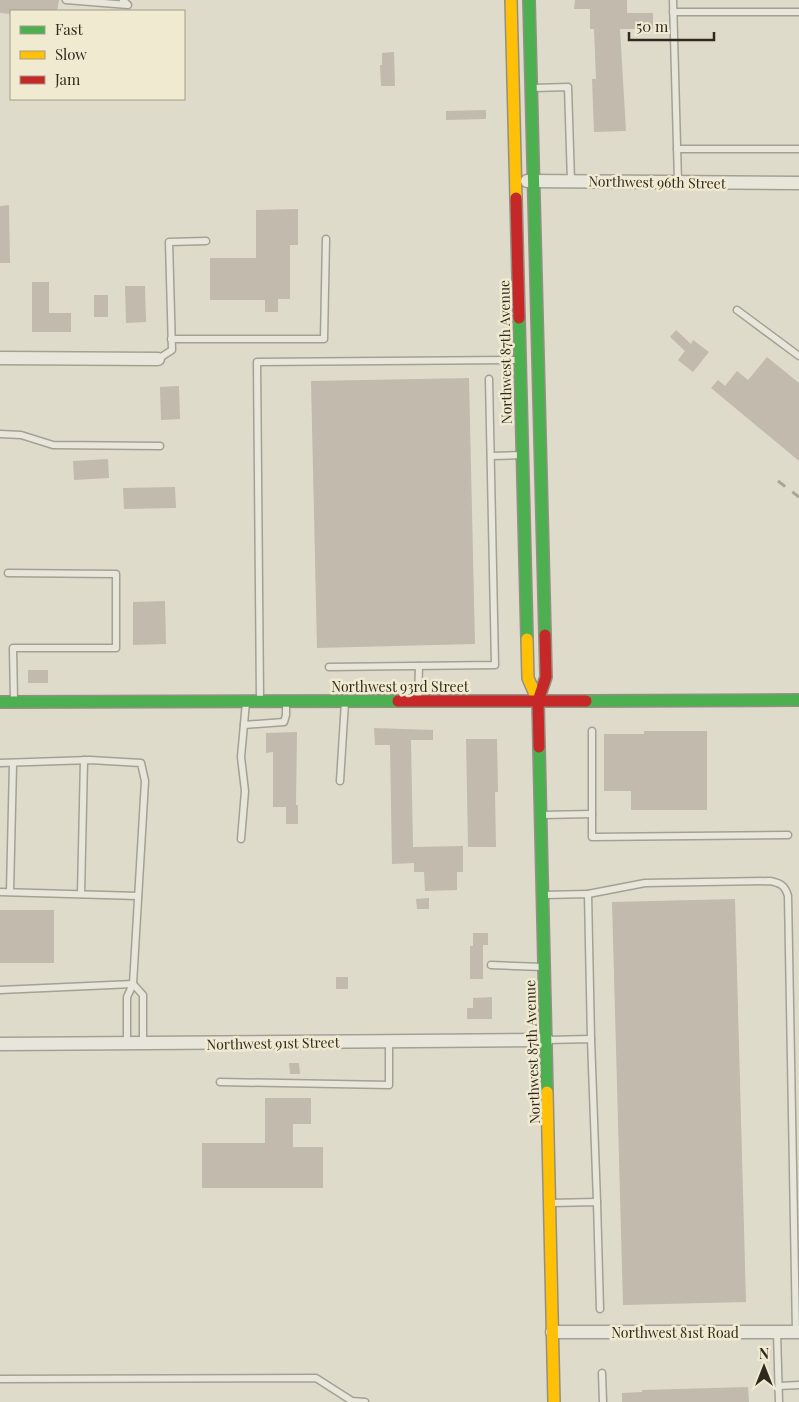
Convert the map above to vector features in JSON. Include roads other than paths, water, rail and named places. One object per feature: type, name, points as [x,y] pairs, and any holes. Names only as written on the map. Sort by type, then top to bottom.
[{"type":"main road","name":"Northwest 87th Avenue","points":[[511,0],[528,678],[538,701]]},
{"type":"main road","name":"Northwest 87th Avenue","points":[[529,0],[546,677],[538,701],[551,1203],[554,1402]]},
{"type":"main road","name":"Northwest 93rd Street","points":[[0,702],[799,700]]},
{"type":"street","name":"Northwest 96th Street","points":[[515,180],[799,183]]},
{"type":"street","points":[[0,358],[158,359]]},
{"type":"street","name":"Northwest 91st Street","points":[[0,1044],[547,1040]]},
{"type":"street","name":"Northwest 81st Road","points":[[552,1332],[797,1332]]},
{"type":"lane","points":[[66,0],[128,5],[123,0]]},
{"type":"lane","points":[[673,0],[678,182]]},
{"type":"lane","points":[[673,12],[799,12]]},
{"type":"lane","points":[[531,88],[568,87],[571,181]]},
{"type":"lane","points":[[677,149],[799,149]]},
{"type":"lane","points":[[171,339],[324,339],[326,239]]},
{"type":"lane","points":[[158,359],[172,350],[169,242],[206,242]]},
{"type":"lane","points":[[737,310],[799,356]]},
{"type":"lane","points":[[260,701],[257,362],[520,360]]},
{"type":"lane","points":[[329,668],[495,665],[488,379]]},
{"type":"lane","points":[[0,434],[21,435],[53,445],[160,446]]},
{"type":"lane","points":[[491,456],[522,455]]},
{"type":"lane","points":[[8,573],[116,574],[116,648],[14,648],[14,702]]},
{"type":"lane","points":[[418,701],[419,666]]},
{"type":"lane","points":[[242,840],[244,791],[241,757],[246,701]]},
{"type":"lane","points":[[244,725],[284,722],[286,701]]},
{"type":"lane","points":[[340,781],[345,701]]},
{"type":"lane","points":[[592,731],[592,837],[788,835]]},
{"type":"lane","points":[[81,894],[84,760]]},
{"type":"lane","points":[[0,763],[84,760],[141,763],[146,781],[133,984],[127,997],[127,1044]]},
{"type":"lane","points":[[10,892],[13,764]]},
{"type":"lane","points":[[541,815],[592,814]]},
{"type":"lane","points":[[543,895],[588,894],[645,883],[663,882],[770,881],[780,883],[786,888],[788,896],[797,1332]]},
{"type":"lane","points":[[0,892],[138,896]]},
{"type":"lane","points":[[588,894],[600,1309]]},
{"type":"lane","points":[[491,965],[545,967]]},
{"type":"lane","points":[[0,990],[133,984]]},
{"type":"lane","points":[[133,984],[142,995],[143,1044]]},
{"type":"lane","points":[[547,1040],[591,1039]]},
{"type":"lane","points":[[220,1082],[389,1085],[389,1042]]},
{"type":"lane","points":[[551,1203],[596,1202]]},
{"type":"lane","points":[[777,1332],[779,1402]]},
{"type":"lane","points":[[602,1373],[603,1402]]},
{"type":"lane","points":[[0,1379],[316,1378],[352,1401],[365,1402]]},
{"type":"lane","points":[[779,1386],[799,1385]]},
{"type":"railway","points":[[778,481],[799,497]]}]
